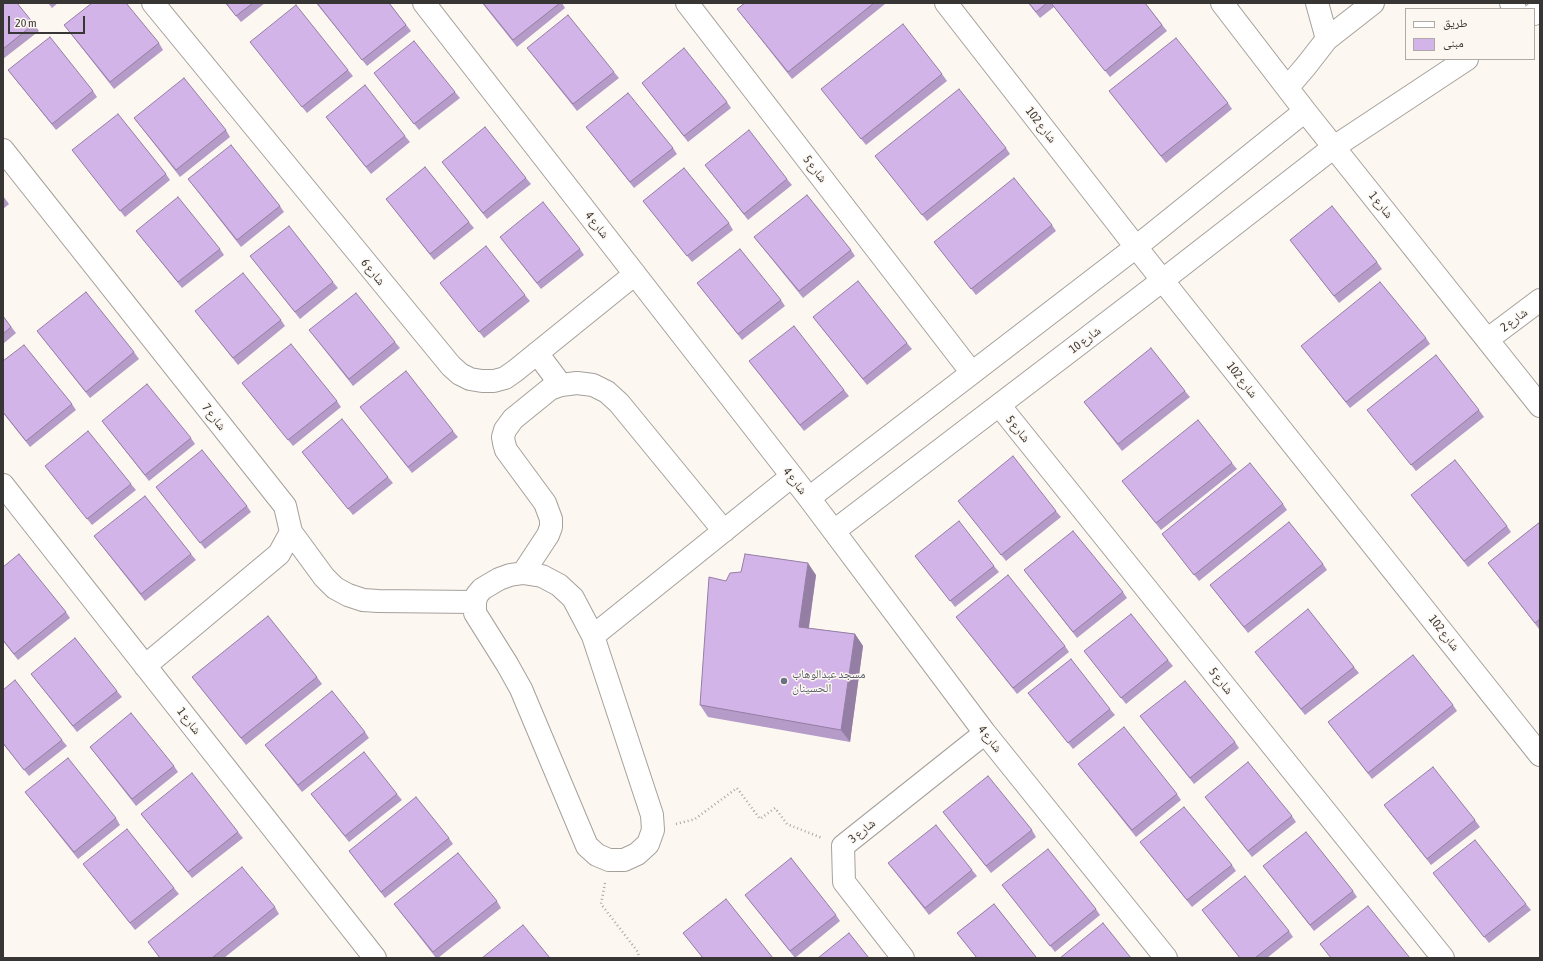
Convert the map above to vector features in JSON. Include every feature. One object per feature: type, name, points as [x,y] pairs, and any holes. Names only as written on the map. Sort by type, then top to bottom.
[{"type":"street","name":"شارع 6","points":[[153,3],[451,366],[460,374],[470,379],[482,381],[494,381],[505,378],[635,274]]},
{"type":"street","name":"شارع 4","points":[[424,3],[810,498],[985,733],[1166,958]]},
{"type":"street","name":"شارع 5","points":[[687,3],[972,373]]},
{"type":"street","name":"شارع 102","points":[[946,3],[1136,247],[1540,755]]},
{"type":"street","name":"شارع 1","points":[[1222,3],[1305,111],[1540,406]]},
{"type":"street","points":[[1317,3],[1327,39]]},
{"type":"street","points":[[1288,87],[1327,39],[1373,3]]},
{"type":"street","name":"شارع 10","points":[[834,531],[1163,280],[1334,147],[1465,60]]},
{"type":"street","points":[[810,498],[1136,247],[1305,111]]},
{"type":"street","name":"شارع 7","points":[[3,150],[285,506],[291,532]]},
{"type":"street","name":"شارع 2","points":[[1488,339],[1540,300]]},
{"type":"street","points":[[537,353],[561,385]]},
{"type":"street","points":[[523,573],[548,535],[551,527],[551,519],[545,503],[506,450],[503,437],[508,424],[513,419],[550,389],[561,385],[577,383],[593,386],[607,392],[619,403],[724,531]]},
{"type":"street","name":"شارع 5","points":[[999,405],[1443,958]]},
{"type":"street","points":[[593,636],[792,476]]},
{"type":"street","name":"شارع 1","points":[[3,485],[375,958]]},
{"type":"street","points":[[145,666],[280,554],[291,532],[324,577],[335,588],[348,595],[363,600],[378,601],[474,602]]},
{"type":"street","points":[[523,573],[542,576],[559,585],[573,598],[593,636],[652,815],[653,830],[648,844],[637,854],[624,860],[609,860],[597,855],[587,846],[521,689],[507,664],[479,621],[475,612],[474,602],[477,596],[488,585],[499,578],[523,573]]},
{"type":"street","name":"شارع 3","points":[[903,958],[844,882],[843,846],[985,733]]},
{"type":"path","points":[[653,830],[695,819],[737,788],[760,819],[775,808],[787,824],[843,846]]},
{"type":"path","points":[[609,860],[601,904],[638,952],[639,958]]},
{"type":"building","points":[[3,3],[17,3],[34,24],[3,49]]},
{"type":"building","points":[[92,3],[126,3],[159,43],[110,82],[64,25]]},
{"type":"building","points":[[226,3],[253,3],[236,16]]},
{"type":"building","points":[[317,3],[389,3],[406,25],[362,60]]},
{"type":"building","points":[[483,3],[560,3],[513,40]]},
{"type":"building","points":[[745,3],[874,3],[788,72],[737,9]]},
{"type":"building","points":[[1029,3],[1047,3],[1036,12]]},
{"type":"building","points":[[1051,3],[1145,3],[1162,25],[1105,71]]},
{"type":"building","points":[[296,5],[348,70],[302,107],[250,42]]},
{"type":"building","points":[[568,15],[614,72],[573,104],[527,48]]},
{"type":"building","points":[[903,24],[942,74],[861,139],[821,89]]},
{"type":"building","points":[[50,37],[93,91],[52,124],[8,70]]},
{"type":"building","points":[[1176,38],[1228,103],[1161,156],[1109,91]]},
{"type":"building","points":[[414,41],[455,92],[414,124],[374,73]]},
{"type":"building","points":[[684,48],[727,102],[684,136],[642,83]]},
{"type":"building","points":[[184,78],[226,130],[176,170],[134,118]]},
{"type":"building","points":[[365,85],[405,136],[366,167],[326,117]]},
{"type":"building","points":[[959,89],[1006,148],[922,215],[875,156]]},
{"type":"building","points":[[628,93],[673,148],[630,182],[586,127]]},
{"type":"building","points":[[118,114],[166,174],[120,211],[72,150]]},
{"type":"building","points":[[485,127],[526,178],[483,213],[442,162]]},
{"type":"building","points":[[749,130],[787,179],[744,214],[705,165]]},
{"type":"building","points":[[231,145],[280,206],[237,240],[188,179]]},
{"type":"building","points":[[425,167],[469,222],[430,254],[386,199]]},
{"type":"building","points":[[684,168],[729,223],[687,256],[643,201]]},
{"type":"building","points":[[1014,178],[1052,225],[971,289],[934,242]]},
{"type":"building","points":[[807,195],[851,250],[799,291],[754,237]]},
{"type":"building","points":[[178,197],[220,249],[178,282],[136,231]]},
{"type":"building","points":[[543,202],[580,249],[537,283],[500,237]]},
{"type":"building","points":[[1332,206],[1377,262],[1334,296],[1290,240]]},
{"type":"building","points":[[289,226],[333,282],[295,312],[250,256]]},
{"type":"building","points":[[486,246],[525,295],[479,332],[440,283]]},
{"type":"building","points":[[740,249],[781,300],[738,334],[697,283]]},
{"type":"building","points":[[243,273],[281,320],[233,358],[195,311]]},
{"type":"building","points":[[858,281],[907,343],[863,379],[813,317]]},
{"type":"building","points":[[1380,282],[1426,338],[1346,402],[1301,346]]},
{"type":"building","points":[[86,292],[134,352],[86,392],[37,331]]},
{"type":"building","points":[[356,293],[395,342],[349,379],[309,330]]},
{"type":"building","points":[[3,316],[11,327],[3,334]]},
{"type":"building","points":[[794,326],[844,390],[800,425],[749,361]]},
{"type":"building","points":[[291,344],[337,401],[288,440],[242,383]]},
{"type":"building","points":[[24,345],[72,404],[26,441],[3,412],[3,361]]},
{"type":"building","points":[[1151,348],[1185,391],[1118,444],[1084,402]]},
{"type":"building","points":[[1436,355],[1479,410],[1411,465],[1367,410]]},
{"type":"building","points":[[406,371],[453,431],[408,467],[360,407]]},
{"type":"building","points":[[147,384],[191,438],[145,475],[102,421]]},
{"type":"building","points":[[342,419],[388,477],[348,509],[302,452]]},
{"type":"building","points":[[1198,420],[1232,463],[1156,523],[1122,481]]},
{"type":"building","points":[[88,431],[131,484],[87,519],[45,466]]},
{"type":"building","points":[[202,450],[247,506],[200,543],[156,487]]},
{"type":"building","points":[[1013,456],[1056,511],[1001,555],[958,501]]},
{"type":"building","points":[[1455,460],[1507,526],[1464,561],[1411,495]]},
{"type":"building","points":[[1250,463],[1283,504],[1194,575],[1162,534]]},
{"type":"building","points":[[145,496],[191,554],[141,594],[94,536]]},
{"type":"building","points":[[959,521],[994,566],[950,601],[915,556]]},
{"type":"building","points":[[1289,522],[1323,564],[1244,627],[1210,585]]},
{"type":"building","points":[[1540,522],[1540,619],[1535,623],[1488,563]]},
{"type":"building","points":[[1073,531],[1123,592],[1073,632],[1024,570]]},
{"type":"building","points":[[19,554],[66,612],[14,654],[3,640],[3,567]]},
{"type":"building","name":"مسجد عبدالوهاب الحسينان","points":[[745,554],[808,563],[799,627],[855,634],[841,730],[700,705],[709,577],[726,581],[730,573],[741,572]]},
{"type":"building","points":[[1008,575],[1065,646],[1013,688],[956,617]]},
{"type":"building","points":[[1308,609],[1354,667],[1301,709],[1255,652]]},
{"type":"building","points":[[1131,614],[1168,660],[1121,698],[1084,651]]},
{"type":"building","points":[[268,616],[317,677],[241,738],[192,677]]},
{"type":"building","points":[[75,638],[117,691],[73,726],[31,674]]},
{"type":"building","points":[[1413,655],[1453,705],[1368,773],[1328,722]]},
{"type":"building","points":[[1071,659],[1110,709],[1068,743],[1028,693]]},
{"type":"building","points":[[15,680],[62,740],[24,770],[3,743],[3,690]]},
{"type":"building","points":[[1185,681],[1235,742],[1190,778],[1140,716]]},
{"type":"building","points":[[332,691],[365,732],[298,785],[265,745]]},
{"type":"building","points":[[131,713],[174,766],[132,799],[90,747]]},
{"type":"building","points":[[1124,727],[1177,794],[1132,830],[1078,764]]},
{"type":"building","points":[[364,752],[397,794],[345,836],[311,794]]},
{"type":"building","points":[[68,758],[116,818],[74,852],[25,792]]},
{"type":"building","points":[[1248,762],[1292,816],[1248,851],[1205,797]]},
{"type":"building","points":[[1433,767],[1475,820],[1427,859],[1384,805]]},
{"type":"building","points":[[192,773],[238,832],[188,872],[141,814]]},
{"type":"building","points":[[988,776],[1032,830],[986,866],[943,812]]},
{"type":"building","points":[[416,797],[449,838],[381,892],[349,851]]},
{"type":"building","points":[[1184,807],[1232,865],[1187,900],[1140,842]]},
{"type":"building","points":[[936,825],[972,870],[925,908],[888,863]]},
{"type":"building","points":[[127,829],[174,888],[130,923],[83,864]]},
{"type":"building","points":[[1306,832],[1353,891],[1310,925],[1263,866]]},
{"type":"building","points":[[1475,840],[1526,904],[1484,937],[1433,873]]},
{"type":"building","points":[[1048,849],[1096,909],[1050,946],[1002,885]]},
{"type":"building","points":[[458,853],[497,901],[433,952],[394,904]]},
{"type":"building","points":[[791,858],[836,915],[790,951],[745,895]]},
{"type":"building","points":[[242,867],[275,907],[212,958],[160,958],[148,942]]},
{"type":"building","points":[[1245,876],[1289,931],[1255,958],[1240,958],[1202,910]]},
{"type":"building","points":[[726,899],[773,958],[703,958],[683,933]]},
{"type":"building","points":[[994,904],[1036,957],[977,958],[957,933]]},
{"type":"building","points":[[1368,906],[1410,958],[1331,958],[1320,944]]},
{"type":"building","points":[[1103,923],[1131,958],[1060,958]]},
{"type":"building","points":[[523,925],[550,958],[482,958]]},
{"type":"building","points":[[849,933],[869,958],[818,958]]},
{"type":"place","name":"مسجد عبدالوهاب الحسينان","points":[[784,681]]}]
